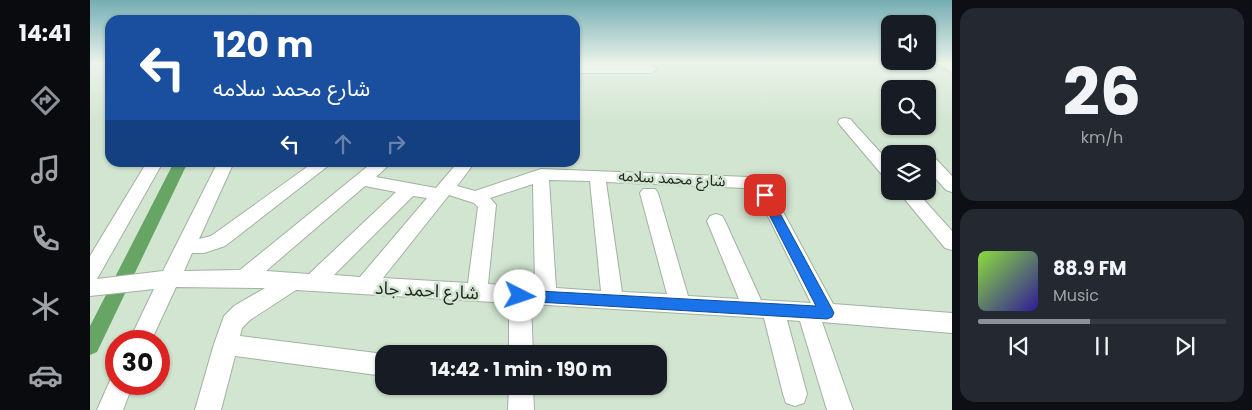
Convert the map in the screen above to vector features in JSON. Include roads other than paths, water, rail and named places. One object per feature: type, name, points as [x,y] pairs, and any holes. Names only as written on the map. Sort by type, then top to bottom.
[{"type":"street","points":[[845,122],[881,163]]},
{"type":"street","points":[[90,273],[152,167]]},
{"type":"street","points":[[145,330],[224,167]]},
{"type":"street","points":[[186,246],[204,246],[218,240],[319,167]]},
{"type":"street","points":[[244,278],[378,167]]},
{"type":"street","points":[[364,287],[463,167]]},
{"type":"street","points":[[936,169],[952,186]]},
{"type":"street","points":[[541,174],[546,297]]},
{"type":"street","name":"شارع محمد سلامه","points":[[476,197],[541,174],[741,181],[754,186],[769,201],[817,313],[840,410]]},
{"type":"street","points":[[597,175],[613,301]]},
{"type":"street","points":[[362,180],[410,190],[443,192],[476,197],[483,200],[487,208],[477,293]]},
{"type":"street","points":[[208,410],[225,344],[230,328],[237,317],[304,282],[410,190]]},
{"type":"street","points":[[649,193],[680,305]]},
{"type":"street","points":[[914,200],[952,244]]},
{"type":"street","points":[[716,221],[764,309],[796,394]]},
{"type":"street","name":"شارع احمد جاد","points":[[99,287],[170,279],[244,278],[364,287],[764,309],[952,323]]},
{"type":"street","points":[[520,296],[521,345]]},
{"type":"street","points":[[225,344],[375,364]]},
{"type":"street","points":[[110,410],[116,395]]},
{"type":"street","points":[[521,395],[521,410]]},
{"type":"waterway","points":[[90,346],[179,167]]}]
